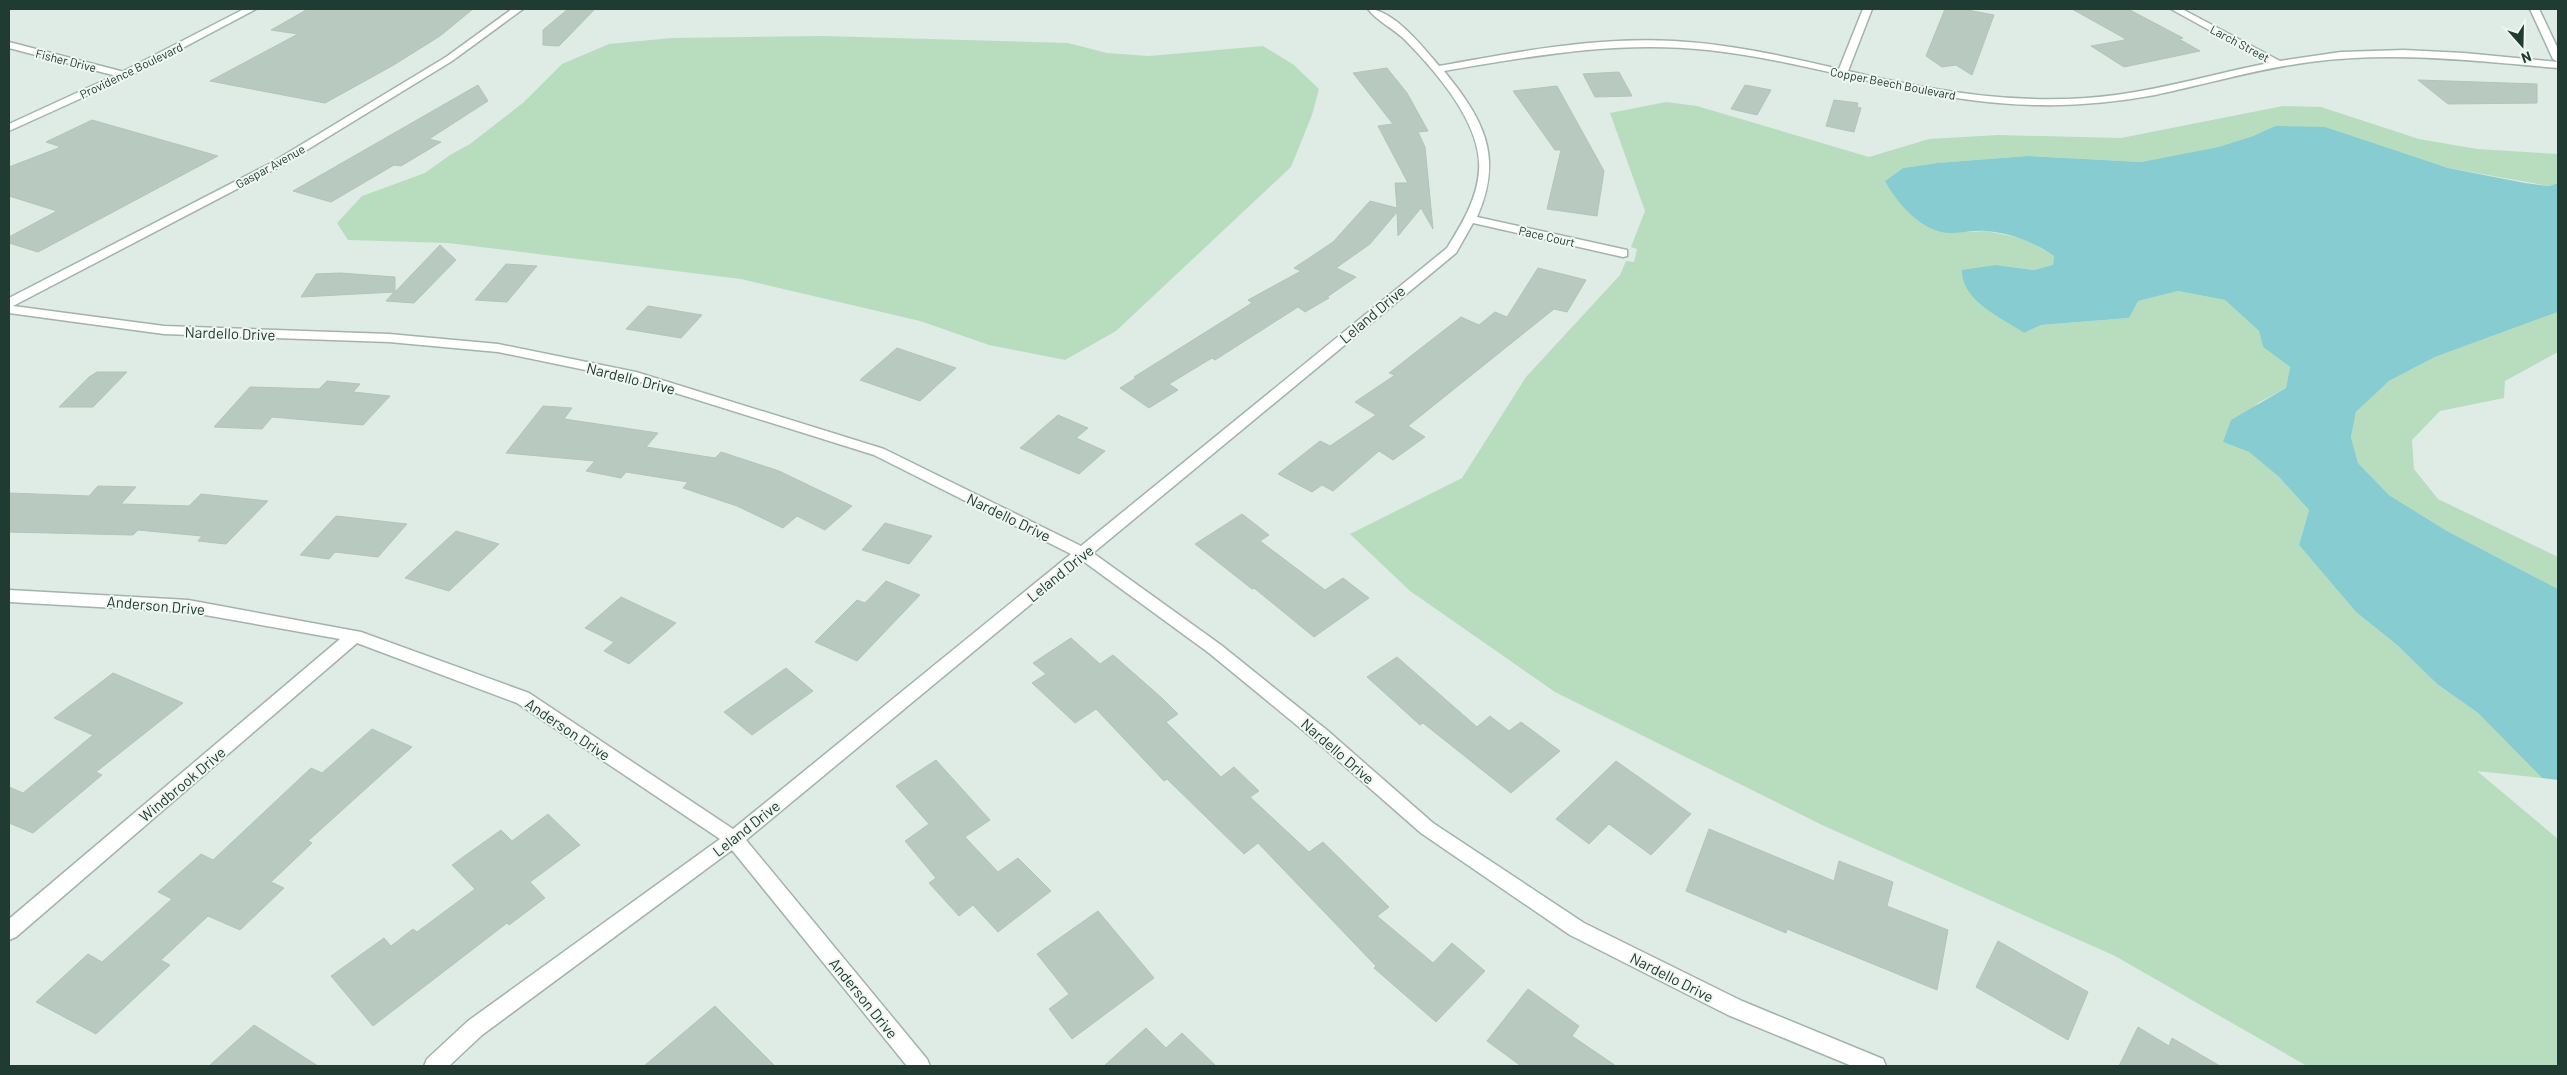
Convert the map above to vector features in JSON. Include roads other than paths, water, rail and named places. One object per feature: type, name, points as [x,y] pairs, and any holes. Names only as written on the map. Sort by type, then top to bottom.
[{"type":"street","name":"Providence Boulevard","points":[[9,128],[124,75],[251,9]]},
{"type":"street","name":"Gaspar Avenue","points":[[9,303],[275,165],[449,59],[518,9]]},
{"type":"street","name":"Leland Drive","points":[[434,1066],[475,1028],[734,839],[1452,250],[1472,219],[1480,196],[1485,158],[1466,107],[1437,69],[1385,16],[1372,9]]},
{"type":"street","points":[[1842,73],[1868,9]]},
{"type":"street","name":"Larch Street","points":[[2175,9],[2278,64]]},
{"type":"street","points":[[2534,9],[2558,60]]},
{"type":"street","name":"Copper Beech Boulevard","points":[[1437,69],[1569,46],[1643,43],[1711,47],[1940,94],[2019,102],[2080,102],[2131,96],[2278,64],[2383,52],[2436,53],[2558,65]]},
{"type":"street","name":"Fisher Drive","points":[[9,45],[124,75]]},
{"type":"street","name":"Pace Court","points":[[1472,219],[1623,253]]},
{"type":"street","name":"Nardello Drive","points":[[9,309],[164,330],[389,338],[498,348],[636,376],[879,452],[1083,554],[1216,649],[1322,736],[1427,828],[1577,929],[1735,1008],[1876,1066]]},
{"type":"street","name":"Anderson Drive","points":[[9,596],[188,606],[355,636],[523,698],[734,839],[920,1066]]},
{"type":"street","name":"Windbrook Drive","points":[[9,931],[355,636]]},
{"type":"water","points":[[2275,126],[2325,127],[2448,168],[2525,183],[2549,186],[2558,183],[2558,312],[2435,357],[2389,381],[2356,412],[2351,437],[2358,463],[2389,495],[2447,531],[2558,589],[2558,780],[2542,778],[2478,713],[2437,684],[2397,645],[2356,612],[2299,545],[2309,510],[2279,477],[2249,452],[2223,442],[2231,420],[2286,388],[2290,367],[2263,347],[2259,331],[2225,300],[2178,291],[2138,301],[2129,318],[2041,325],[2024,333],[1994,315],[1975,300],[1963,281],[1962,270],[1996,265],[2034,270],[2053,265],[2054,256],[2030,242],[2005,234],[1982,231],[1952,233],[1941,232],[1931,228],[1912,216],[1896,199],[1885,181],[1903,168],[1937,163],[2027,156],[2141,162],[2218,147],[2253,136]]}]
